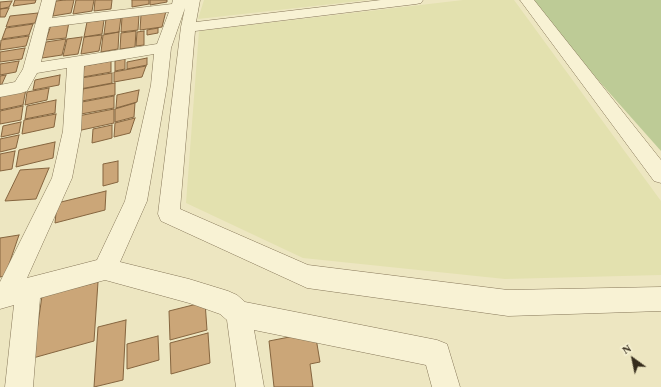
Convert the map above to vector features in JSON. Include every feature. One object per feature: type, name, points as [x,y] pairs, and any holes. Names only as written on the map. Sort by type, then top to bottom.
[{"type":"street","points":[[0,91],[21,87],[31,69],[49,0]]},
{"type":"street","points":[[188,27],[416,0]]},
{"type":"street","points":[[527,0],[661,175]]},
{"type":"street","points":[[43,23],[183,2]]},
{"type":"street","points":[[183,2],[188,27],[169,214],[307,276],[508,303],[661,299]]},
{"type":"street","points":[[105,269],[136,201],[159,86],[163,48],[183,2]]},
{"type":"street","points":[[31,69],[163,48]]},
{"type":"street","points":[[19,387],[12,295],[62,178],[72,131],[76,61]]},
{"type":"street","points":[[12,295],[105,269],[188,291],[228,304],[239,314],[436,354],[446,387]]},
{"type":"street","points":[[239,314],[250,387]]},
{"type":"shaded area","points":[[204,0],[368,0],[198,19]]},
{"type":"shaded area","points":[[463,0],[514,0],[661,201],[661,275],[505,279],[303,258],[186,203],[199,31]]},
{"type":"green space","points":[[527,0],[661,0],[661,151]]},
{"type":"building","points":[[15,0],[36,0],[35,3],[13,6]]},
{"type":"building","points":[[74,0],[71,13],[53,16],[56,1]]},
{"type":"building","points":[[76,0],[94,0],[92,11],[73,14]]},
{"type":"building","points":[[95,0],[112,0],[111,9],[94,11]]},
{"type":"building","points":[[132,0],[149,0],[149,4],[132,7]]},
{"type":"building","points":[[150,0],[167,0],[167,2],[150,5]]},
{"type":"building","points":[[12,1],[9,7],[0,9],[0,2]]},
{"type":"building","points":[[9,8],[5,17],[0,17],[0,9]]},
{"type":"building","points":[[166,11],[162,27],[140,30],[141,15]]},
{"type":"building","points":[[38,13],[35,23],[6,27],[10,16]]},
{"type":"building","points":[[139,15],[138,30],[121,32],[122,17]]},
{"type":"building","points":[[121,17],[119,32],[104,34],[106,19]]},
{"type":"building","points":[[104,20],[102,34],[84,37],[87,22]]},
{"type":"building","points":[[69,22],[66,38],[46,40],[51,25]]},
{"type":"building","points":[[33,24],[29,35],[2,39],[6,28]]},
{"type":"building","points":[[158,28],[158,33],[147,35],[147,30]]},
{"type":"building","points":[[136,31],[135,47],[120,49],[121,33]]},
{"type":"building","points":[[144,31],[144,45],[136,46],[137,32]]},
{"type":"building","points":[[119,32],[118,49],[101,52],[103,35]]},
{"type":"building","points":[[102,35],[99,51],[81,54],[84,37]]},
{"type":"building","points":[[29,36],[26,46],[0,50],[1,40]]},
{"type":"building","points":[[82,37],[78,54],[63,56],[67,39]]},
{"type":"building","points":[[66,39],[62,55],[42,58],[46,42]]},
{"type":"building","points":[[25,48],[22,59],[0,62],[0,52]]},
{"type":"building","points":[[147,58],[147,65],[127,69],[127,62]]},
{"type":"building","points":[[125,59],[125,69],[115,71],[115,61]]},
{"type":"building","points":[[19,61],[16,72],[0,75],[0,64]]},
{"type":"building","points":[[111,61],[111,72],[83,77],[84,66]]},
{"type":"building","points":[[146,66],[142,77],[114,82],[114,72]]},
{"type":"building","points":[[112,73],[112,83],[80,89],[81,78]]},
{"type":"building","points":[[6,75],[2,84],[0,85],[0,76]]},
{"type":"building","points":[[60,75],[59,85],[33,90],[35,80]]},
{"type":"building","points":[[115,83],[115,95],[82,101],[83,89]]},
{"type":"building","points":[[49,88],[47,100],[25,105],[27,92]]},
{"type":"building","points":[[26,89],[23,105],[0,110],[0,95]]},
{"type":"building","points":[[139,90],[137,102],[116,108],[117,95]]},
{"type":"building","points":[[114,96],[114,108],[81,114],[82,102]]},
{"type":"building","points":[[56,100],[55,113],[25,119],[27,106]]},
{"type":"building","points":[[135,103],[134,117],[115,122],[115,109]]},
{"type":"building","points":[[23,106],[21,120],[0,124],[0,111]]},
{"type":"building","points":[[114,109],[114,123],[77,131],[78,116]]},
{"type":"building","points":[[56,114],[54,127],[22,134],[24,120]]},
{"type":"building","points":[[135,118],[130,133],[114,137],[115,123]]},
{"type":"building","points":[[21,122],[19,133],[1,137],[3,126]]},
{"type":"building","points":[[112,125],[112,138],[92,143],[93,129]]},
{"type":"building","points":[[19,135],[16,148],[0,152],[0,139]]},
{"type":"building","points":[[55,142],[53,158],[16,167],[19,150]]},
{"type":"building","points":[[15,151],[12,169],[0,171],[0,154]]},
{"type":"building","points":[[118,161],[118,182],[103,186],[103,164]]},
{"type":"building","points":[[49,168],[36,199],[5,201],[20,170]]},
{"type":"building","points":[[106,191],[105,210],[55,223],[57,203]]},
{"type":"building","points":[[19,235],[5,276],[0,277],[0,238]]},
{"type":"building","points":[[98,282],[94,341],[33,358],[42,296]]},
{"type":"building","points":[[205,302],[207,330],[170,340],[169,311]]},
{"type":"building","points":[[126,320],[123,380],[94,387],[98,327]]},
{"type":"building","points":[[315,332],[320,362],[310,364],[313,387],[274,387],[269,341]]},
{"type":"building","points":[[208,333],[210,363],[171,374],[170,343]]},
{"type":"building","points":[[158,336],[159,360],[127,369],[127,344]]}]
